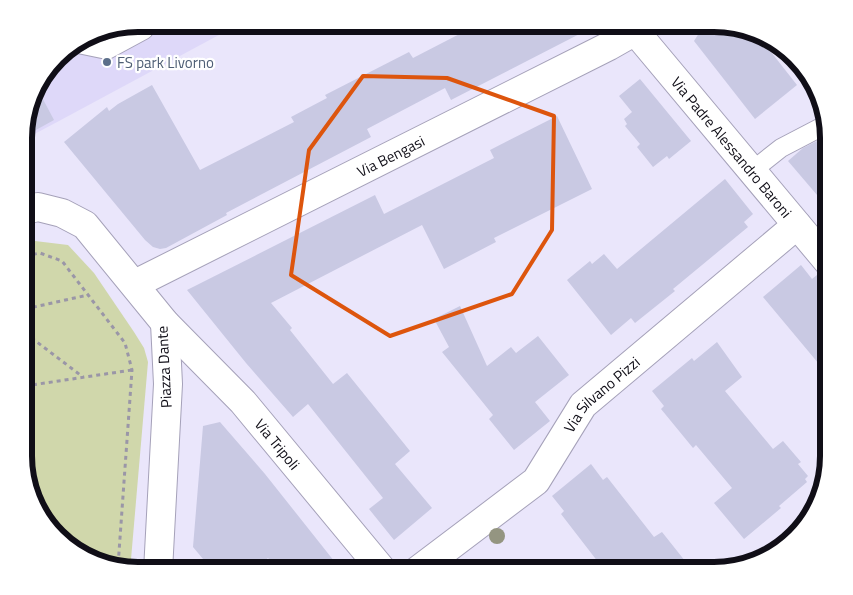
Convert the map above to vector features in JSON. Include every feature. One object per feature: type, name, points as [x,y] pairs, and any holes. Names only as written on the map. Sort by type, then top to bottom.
[{"type":"street","name":"Via Bengasi","points":[[135,284],[631,33]]},
{"type":"street","name":"Via Padre Alessandro Baroni","points":[[645,33],[752,171],[820,253]]},
{"type":"street","name":"Piazza Dante","points":[[32,208],[38,207],[62,213],[85,225],[165,323],[168,384],[159,560]]},
{"type":"street","name":"Via Silvano Pizzi","points":[[429,562],[536,482],[583,405],[796,225]]},
{"type":"street","name":"Via Tripoli","points":[[165,323],[243,402],[376,562]]},
{"type":"lane","points":[[87,46],[107,50],[138,33]]},
{"type":"lane","points":[[752,171],[781,148],[819,128]]},
{"type":"path","points":[[32,255],[40,253],[62,261],[125,343],[132,370],[118,560]]},
{"type":"path","points":[[33,308],[88,295]]},
{"type":"path","points":[[33,339],[84,378]]},
{"type":"path","points":[[33,385],[132,370]]},
{"type":"highlighted area","points":[[363,76],[447,78],[554,116],[552,230],[512,294],[390,336],[291,275],[309,150]]},
{"type":"shaded area","name":"FS park Livorno","points":[[132,33],[223,33],[32,135],[38,104],[54,74],[80,50],[92,43],[111,36]]},
{"type":"green space","points":[[32,242],[68,245],[94,273],[144,348],[148,362],[131,562],[104,557],[74,541],[54,521],[38,491],[33,463]]},
{"type":"building","points":[[461,33],[581,33],[451,100],[445,88],[367,129],[371,137],[226,213],[227,215],[166,248],[153,247],[145,240],[64,142],[107,107],[109,111],[152,85],[200,170],[294,122],[291,117],[327,98],[325,95],[409,52],[413,58]]},
{"type":"building","points":[[699,33],[721,33],[742,36],[755,41],[767,47],[797,85],[755,119],[694,41]]},
{"type":"building","points":[[640,79],[691,141],[669,159],[667,156],[653,167],[637,147],[640,144],[625,126],[627,124],[624,119],[632,112],[619,96]]},
{"type":"building","points":[[41,96],[54,120],[32,132],[36,111]]},
{"type":"building","points":[[557,116],[592,189],[494,238],[496,242],[444,269],[422,225],[271,303],[333,384],[347,373],[410,451],[395,464],[432,508],[394,540],[369,509],[383,498],[308,404],[293,417],[187,290],[375,195],[384,214],[494,158],[490,150]]},
{"type":"building","points":[[820,140],[820,198],[788,161],[803,148]]},
{"type":"building","points":[[725,179],[753,214],[744,222],[748,227],[673,289],[675,291],[635,323],[631,318],[611,335],[567,280],[590,261],[592,264],[604,254],[617,269]]},
{"type":"building","points":[[801,265],[812,279],[817,275],[820,279],[820,365],[763,297]]},
{"type":"building","points":[[460,306],[487,366],[511,347],[516,353],[538,336],[569,375],[535,402],[550,421],[514,450],[489,419],[493,415],[442,352],[449,347],[434,319]]},
{"type":"building","points":[[717,342],[742,377],[725,391],[773,449],[783,441],[801,462],[798,464],[808,476],[805,479],[807,482],[779,506],[781,508],[744,539],[714,503],[732,488],[696,445],[693,448],[661,409],[664,406],[652,391],[692,358],[694,361]]},
{"type":"building","points":[[220,422],[265,474],[335,562],[271,562],[268,558],[263,562],[206,562],[193,547],[203,426]]},
{"type":"building","points":[[591,464],[603,480],[607,477],[654,537],[662,532],[686,562],[598,562],[561,514],[564,511],[552,496]]},
{"type":"place","name":"FS park Livorno","points":[[107,62]]}]
